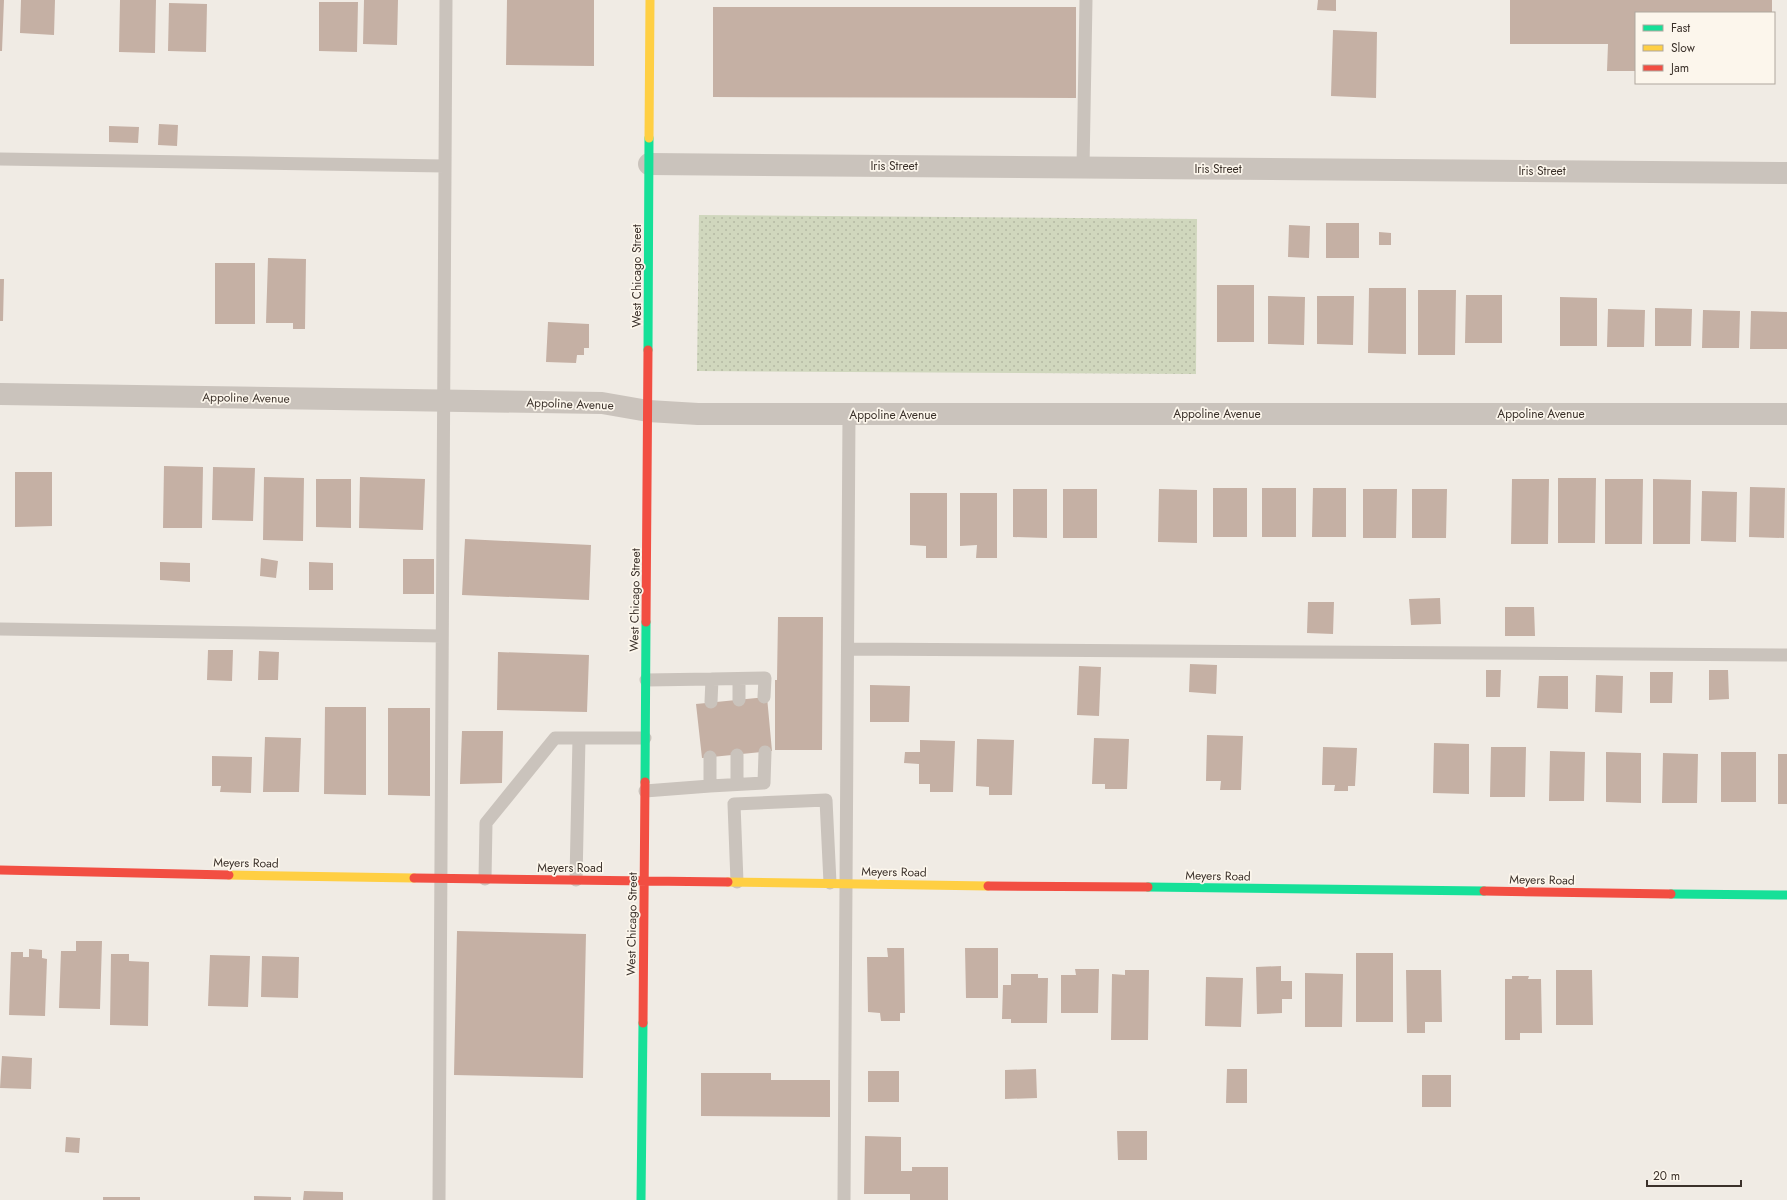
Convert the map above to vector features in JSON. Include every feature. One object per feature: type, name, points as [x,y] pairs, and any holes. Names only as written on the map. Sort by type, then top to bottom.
[{"type":"street","name":"West Chicago Street","points":[[641,1200],[645,880],[650,0]]},
{"type":"street","name":"Iris Street","points":[[649,164],[1787,173]]},
{"type":"street","name":"Appoline Avenue","points":[[0,394],[602,403],[648,411],[698,414],[1787,414]]},
{"type":"street","name":"Meyers Road","points":[[0,870],[441,879],[645,880],[1787,895]]},
{"type":"lane","points":[[439,1200],[446,0]]},
{"type":"lane","points":[[1083,168],[1086,0]]},
{"type":"lane","points":[[0,159],[444,166]]},
{"type":"lane","points":[[844,1200],[849,415]]},
{"type":"lane","points":[[0,629],[442,636]]},
{"type":"lane","points":[[848,649],[1787,655]]},
{"type":"lane","points":[[646,680],[765,678],[764,697]]},
{"type":"lane","points":[[712,679],[712,702]]},
{"type":"lane","points":[[739,679],[739,700]]},
{"type":"lane","points":[[485,879],[486,823],[554,738],[645,738]]},
{"type":"lane","points":[[576,880],[579,738]]},
{"type":"lane","points":[[645,791],[764,783],[765,752]]},
{"type":"lane","points":[[737,755],[744,784],[751,803]]},
{"type":"lane","points":[[710,757],[710,786]]},
{"type":"lane","points":[[737,882],[734,804],[826,800],[830,883]]},
{"type":"green space","points":[[699,215],[1197,219],[1196,374],[697,371]]},
{"type":"building","points":[[0,0],[4,0],[2,51],[0,51]]},
{"type":"building","points":[[21,0],[55,0],[54,35],[20,33]]},
{"type":"building","points":[[120,0],[156,0],[155,53],[119,52]]},
{"type":"building","points":[[364,0],[398,0],[397,45],[363,44]]},
{"type":"building","points":[[507,0],[594,0],[594,66],[506,65]]},
{"type":"building","points":[[1318,0],[1336,0],[1336,11],[1317,10]]},
{"type":"building","points":[[1510,0],[1772,0],[1772,12],[1635,12],[1635,71],[1607,71],[1608,44],[1510,44]]},
{"type":"building","points":[[319,2],[358,2],[357,52],[319,51]]},
{"type":"building","points":[[169,3],[207,4],[206,52],[168,51]]},
{"type":"building","points":[[713,7],[1076,7],[1076,98],[713,97]]},
{"type":"building","points":[[1333,30],[1377,32],[1376,98],[1331,96]]},
{"type":"building","points":[[159,124],[178,125],[177,146],[158,145]]},
{"type":"building","points":[[109,126],[139,127],[138,143],[109,142]]},
{"type":"building","points":[[1326,223],[1359,223],[1359,258],[1326,258]]},
{"type":"building","points":[[1289,225],[1310,226],[1309,258],[1288,257]]},
{"type":"building","points":[[1379,232],[1391,233],[1391,245],[1379,245]]},
{"type":"building","points":[[268,258],[306,259],[305,329],[293,329],[293,323],[266,323]]},
{"type":"building","points":[[215,263],[255,263],[255,324],[215,324]]},
{"type":"building","points":[[0,279],[4,279],[3,321],[0,321]]},
{"type":"building","points":[[1217,285],[1254,285],[1254,342],[1217,342]]},
{"type":"building","points":[[1369,288],[1406,288],[1406,354],[1368,353]]},
{"type":"building","points":[[1418,290],[1456,290],[1455,355],[1418,355]]},
{"type":"building","points":[[1466,295],[1502,295],[1502,343],[1465,343]]},
{"type":"building","points":[[1268,296],[1305,297],[1304,345],[1268,344]]},
{"type":"building","points":[[1317,296],[1354,296],[1353,345],[1317,344]]},
{"type":"building","points":[[1560,297],[1597,298],[1597,346],[1560,346]]},
{"type":"building","points":[[1655,308],[1692,309],[1691,346],[1655,346]]},
{"type":"building","points":[[1608,309],[1645,310],[1644,347],[1607,347]]},
{"type":"building","points":[[1703,310],[1740,311],[1739,348],[1702,348]]},
{"type":"building","points":[[1751,311],[1787,312],[1787,349],[1750,349]]},
{"type":"building","points":[[548,322],[589,324],[589,348],[584,348],[584,355],[577,355],[576,363],[546,362]]},
{"type":"building","points":[[164,466],[203,467],[202,528],[163,528]]},
{"type":"building","points":[[213,467],[255,468],[253,521],[212,520]]},
{"type":"building","points":[[15,472],[52,472],[52,526],[15,527]]},
{"type":"building","points":[[264,477],[304,478],[303,541],[263,540]]},
{"type":"building","points":[[360,477],[425,479],[423,530],[359,528]]},
{"type":"building","points":[[1558,478],[1596,478],[1595,543],[1558,543]]},
{"type":"building","points":[[316,479],[351,479],[351,528],[316,527]]},
{"type":"building","points":[[1512,479],[1549,479],[1548,544],[1511,544]]},
{"type":"building","points":[[1605,479],[1643,479],[1642,544],[1605,544]]},
{"type":"building","points":[[1653,479],[1691,480],[1690,544],[1653,544]]},
{"type":"building","points":[[1750,487],[1785,488],[1784,538],[1749,537]]},
{"type":"building","points":[[1213,488],[1247,488],[1247,537],[1213,537]]},
{"type":"building","points":[[1262,488],[1296,488],[1296,537],[1262,537]]},
{"type":"building","points":[[1313,488],[1346,488],[1346,537],[1312,537]]},
{"type":"building","points":[[1013,489],[1047,489],[1047,538],[1013,537]]},
{"type":"building","points":[[1063,489],[1097,489],[1097,538],[1063,538]]},
{"type":"building","points":[[1159,489],[1197,490],[1197,543],[1158,542]]},
{"type":"building","points":[[1363,489],[1397,489],[1396,538],[1363,538]]},
{"type":"building","points":[[1412,489],[1447,489],[1446,538],[1412,538]]},
{"type":"building","points":[[1702,491],[1737,492],[1736,542],[1701,541]]},
{"type":"building","points":[[910,493],[947,493],[947,558],[926,558],[926,546],[910,545]]},
{"type":"building","points":[[960,493],[997,493],[997,558],[976,558],[977,545],[960,546]]},
{"type":"building","points":[[465,539],[591,545],[589,600],[462,595]]},
{"type":"building","points":[[261,558],[278,561],[276,578],[260,576]]},
{"type":"building","points":[[403,559],[434,559],[434,594],[403,594]]},
{"type":"building","points":[[160,562],[190,563],[190,582],[160,580]]},
{"type":"building","points":[[309,562],[333,563],[333,590],[309,590]]},
{"type":"building","points":[[1440,598],[1441,624],[1411,625],[1409,599]]},
{"type":"building","points":[[1308,602],[1334,602],[1333,634],[1307,633]]},
{"type":"building","points":[[1505,607],[1534,607],[1535,636],[1505,636]]},
{"type":"building","points":[[778,617],[823,617],[822,750],[775,750],[775,680],[777,680]]},
{"type":"building","points":[[208,650],[233,650],[232,681],[207,680]]},
{"type":"building","points":[[259,651],[279,652],[278,680],[258,680]]},
{"type":"building","points":[[498,652],[589,655],[587,712],[497,710]]},
{"type":"building","points":[[1190,664],[1217,665],[1216,694],[1189,692]]},
{"type":"building","points":[[1079,666],[1101,667],[1099,716],[1077,715]]},
{"type":"building","points":[[1486,670],[1501,670],[1500,697],[1486,697]]},
{"type":"building","points":[[1709,670],[1728,670],[1729,699],[1709,700]]},
{"type":"building","points":[[1650,672],[1673,672],[1672,703],[1650,703]]},
{"type":"building","points":[[1596,675],[1623,676],[1622,713],[1595,712]]},
{"type":"building","points":[[1539,676],[1568,676],[1568,709],[1537,708]]},
{"type":"building","points":[[870,685],[910,686],[909,722],[870,722]]},
{"type":"building","points":[[767,697],[772,751],[702,758],[696,704]]},
{"type":"building","points":[[325,707],[366,707],[366,795],[324,794]]},
{"type":"building","points":[[388,708],[430,708],[430,796],[388,795]]},
{"type":"building","points":[[462,731],[503,731],[502,783],[460,784]]},
{"type":"building","points":[[1207,735],[1243,736],[1241,790],[1220,790],[1221,781],[1206,781]]},
{"type":"building","points":[[265,737],[301,738],[299,792],[263,792]]},
{"type":"building","points":[[1094,738],[1129,739],[1127,789],[1105,789],[1105,784],[1092,784]]},
{"type":"building","points":[[977,739],[1014,740],[1012,795],[989,795],[989,787],[976,786]]},
{"type":"building","points":[[920,740],[955,741],[953,792],[930,792],[930,784],[919,784],[919,764],[904,763],[905,752],[920,752]]},
{"type":"building","points":[[1434,743],[1469,744],[1469,794],[1433,793]]},
{"type":"building","points":[[1323,747],[1357,748],[1355,786],[1348,786],[1348,791],[1334,791],[1335,785],[1322,785]]},
{"type":"building","points":[[1491,747],[1526,747],[1525,797],[1490,797]]},
{"type":"building","points":[[1550,751],[1585,752],[1584,801],[1549,801]]},
{"type":"building","points":[[1606,752],[1641,753],[1641,803],[1606,802]]},
{"type":"building","points":[[1721,752],[1756,752],[1756,802],[1721,802]]},
{"type":"building","points":[[1663,753],[1698,754],[1697,803],[1662,803]]},
{"type":"building","points":[[1778,754],[1787,754],[1787,804],[1778,804]]},
{"type":"building","points":[[212,756],[252,757],[251,793],[220,792],[221,786],[212,786]]},
{"type":"building","points":[[457,931],[586,934],[583,1078],[454,1075]]},
{"type":"building","points":[[76,941],[102,941],[100,1009],[59,1008],[61,951],[76,951]]},
{"type":"building","points":[[887,948],[904,948],[905,1013],[900,1013],[900,1021],[881,1021],[880,1013],[868,1012],[867,957],[888,957]]},
{"type":"building","points":[[965,948],[998,948],[998,998],[966,998]]},
{"type":"building","points":[[29,949],[42,950],[42,958],[47,959],[45,1016],[9,1015],[11,952],[23,952],[23,957],[29,957]]},
{"type":"building","points":[[1356,953],[1393,953],[1393,1022],[1356,1022]]},
{"type":"building","points":[[111,954],[129,954],[129,961],[149,962],[148,1026],[110,1025]]},
{"type":"building","points":[[210,955],[250,956],[248,1007],[208,1006]]},
{"type":"building","points":[[262,956],[299,957],[298,998],[261,997]]},
{"type":"building","points":[[1281,966],[1281,981],[1292,981],[1292,999],[1282,999],[1282,1013],[1257,1014],[1256,967]]},
{"type":"building","points":[[1075,969],[1099,969],[1098,1013],[1061,1013],[1061,975],[1076,975]]},
{"type":"building","points":[[1125,970],[1149,970],[1148,1040],[1111,1040],[1112,974],[1125,975]]},
{"type":"building","points":[[1406,970],[1441,970],[1442,1022],[1425,1022],[1425,1033],[1407,1033]]},
{"type":"building","points":[[1556,970],[1592,970],[1593,1025],[1556,1025]]},
{"type":"building","points":[[1305,973],[1343,974],[1342,1027],[1305,1027]]},
{"type":"building","points":[[1011,974],[1038,974],[1038,978],[1048,978],[1047,1023],[1011,1023],[1011,1019],[1002,1019],[1003,985],[1011,985]]},
{"type":"building","points":[[1512,976],[1529,976],[1528,979],[1541,979],[1542,1033],[1520,1033],[1520,1040],[1505,1040],[1505,979],[1512,979]]},
{"type":"building","points":[[1206,977],[1243,978],[1241,1027],[1205,1026]]},
{"type":"building","points":[[2,1056],[32,1058],[31,1089],[0,1088]]},
{"type":"building","points":[[1036,1069],[1037,1098],[1005,1099],[1005,1070]]},
{"type":"building","points":[[1227,1069],[1247,1069],[1247,1103],[1226,1103]]},
{"type":"building","points":[[868,1071],[899,1071],[899,1102],[868,1102]]},
{"type":"building","points":[[701,1073],[771,1073],[771,1080],[830,1080],[830,1117],[701,1116]]},
{"type":"building","points":[[1422,1075],[1451,1075],[1451,1107],[1422,1107]]},
{"type":"building","points":[[1117,1131],[1147,1131],[1147,1160],[1118,1160]]},
{"type":"building","points":[[865,1136],[901,1137],[901,1171],[912,1171],[912,1167],[948,1167],[948,1200],[910,1200],[910,1194],[864,1194]]},
{"type":"building","points":[[66,1137],[80,1138],[79,1153],[65,1152]]},
{"type":"building","points":[[304,1191],[343,1192],[343,1200],[303,1200]]},
{"type":"building","points":[[254,1196],[291,1197],[291,1200],[254,1200]]},
{"type":"building","points":[[103,1197],[140,1197],[140,1200],[103,1200]]},
{"type":"traffic: fast","points":[[648,350],[649,138]]},
{"type":"traffic: fast","points":[[645,782],[646,622]]},
{"type":"traffic: fast","points":[[1148,887],[1484,891]]},
{"type":"traffic: fast","points":[[1671,894],[1787,895]]},
{"type":"traffic: fast","points":[[641,1200],[643,1023]]},
{"type":"traffic: slow","points":[[649,138],[650,0]]},
{"type":"traffic: slow","points":[[229,875],[414,878]]},
{"type":"traffic: slow","points":[[728,882],[988,886]]},
{"type":"traffic: jam","points":[[646,622],[648,350]]},
{"type":"traffic: jam","points":[[643,1023],[645,782]]},
{"type":"traffic: jam","points":[[0,870],[229,875]]},
{"type":"traffic: jam","points":[[414,878],[728,882]]},
{"type":"traffic: jam","points":[[988,886],[1148,887]]},
{"type":"traffic: jam","points":[[1484,891],[1671,894]]}]
